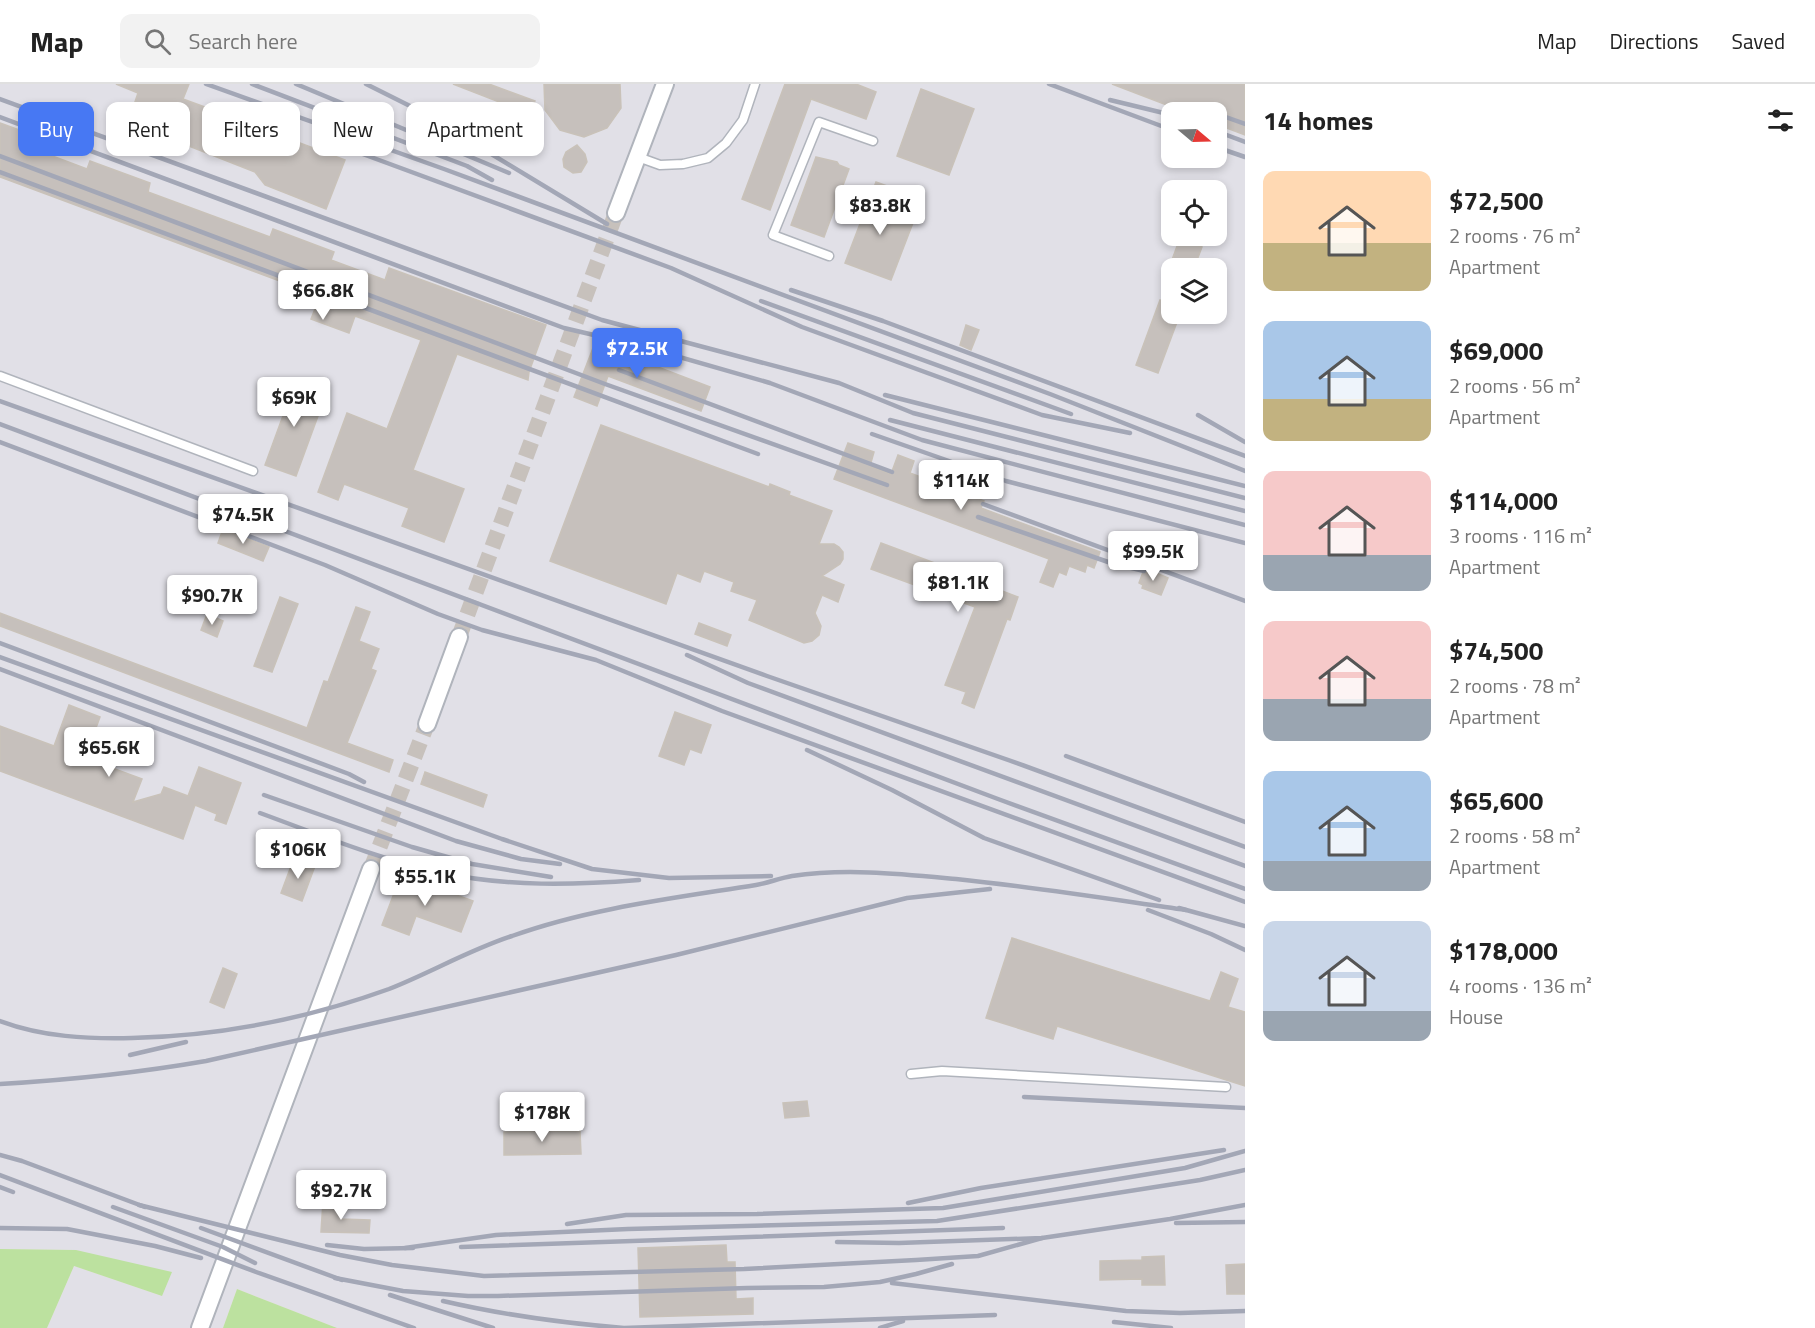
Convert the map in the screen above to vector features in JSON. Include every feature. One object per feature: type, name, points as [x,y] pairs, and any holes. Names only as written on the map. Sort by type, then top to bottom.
[{"type":"street","points":[[616,213],[664,84]]},
{"type":"street","points":[[427,724],[459,637]]},
{"type":"street","points":[[200,1328],[371,869]]},
{"type":"lane","points":[[638,157],[660,165],[683,164],[708,158],[726,142],[742,120],[754,84]]},
{"type":"lane","points":[[829,256],[773,235],[819,122],[873,141]]},
{"type":"lane","points":[[0,376],[253,471]]},
{"type":"lane","points":[[911,1074],[942,1071],[1226,1087]]},
{"type":"shaded area","points":[[0,84],[1245,84],[1245,1328],[337,1328],[237,1289],[223,1328],[47,1328],[74,1266],[162,1296],[76,1250],[0,1249]]},
{"type":"green space","points":[[0,1249],[76,1250],[172,1272],[162,1296],[74,1266],[47,1328],[0,1328]]},
{"type":"green space","points":[[237,1289],[337,1328],[223,1328]]},
{"type":"building","points":[[116,84],[189,84],[183,99],[202,106],[202,151],[190,146],[190,102],[135,102],[138,93]]},
{"type":"building","points":[[453,84],[489,84],[535,101],[499,102]]},
{"type":"building","points":[[544,84],[620,84],[621,108],[607,128],[584,137],[560,130],[545,110]]},
{"type":"building","points":[[785,84],[856,84],[876,92],[866,119],[811,99],[770,210],[742,199]]},
{"type":"building","points":[[1112,84],[1245,84],[1245,135],[1227,128],[1227,102],[1161,103]]},
{"type":"building","points":[[921,89],[974,109],[949,175],[897,156]]},
{"type":"building","points":[[0,123],[18,130],[18,156],[52,156],[87,169],[90,161],[150,183],[148,192],[270,237],[273,229],[334,252],[331,260],[385,280],[389,268],[546,325],[528,380],[457,354],[413,470],[464,489],[444,542],[402,526],[409,508],[344,484],[338,500],[318,492],[347,413],[387,429],[421,340],[355,316],[349,333],[311,319],[320,296],[0,177]]},
{"type":"building","points":[[300,143],[312,148],[312,156],[334,156],[345,160],[326,209],[265,185],[255,172],[214,156],[300,156]]},
{"type":"building","points":[[577,145],[585,154],[587,162],[581,172],[573,173],[564,167],[563,159],[566,152]]},
{"type":"building","points":[[816,157],[837,162],[849,169],[824,237],[791,225]]},
{"type":"building","points":[[876,182],[887,186],[884,195],[888,196],[885,204],[916,215],[891,280],[845,263]]},
{"type":"building","points":[[1177,246],[1202,247],[1198,258],[1173,258]]},
{"type":"building","points":[[1161,300],[1161,324],[1176,324],[1158,373],[1136,365]]},
{"type":"building","points":[[966,325],[979,330],[971,350],[960,345]]},
{"type":"building","points":[[595,343],[710,387],[701,411],[608,376],[597,406],[574,397]]},
{"type":"building","points":[[285,382],[325,397],[296,476],[265,465],[284,413],[275,410]]},
{"type":"building","points":[[601,425],[769,487],[770,484],[790,492],[789,495],[832,511],[819,544],[834,544],[839,547],[843,552],[843,559],[840,564],[822,576],[844,585],[838,602],[822,595],[815,613],[821,626],[819,635],[812,641],[804,643],[749,620],[757,600],[731,591],[734,582],[704,571],[700,582],[677,573],[666,604],[550,561]]},
{"type":"building","points":[[848,443],[874,452],[870,466],[891,474],[898,455],[914,461],[910,473],[984,501],[981,508],[1100,552],[1094,568],[1087,565],[1085,572],[1069,566],[1066,575],[1059,572],[1053,587],[1040,582],[1049,559],[834,479]]},
{"type":"building","points":[[223,529],[269,547],[263,561],[218,543]]},
{"type":"building","points":[[881,543],[1018,597],[1010,620],[1007,619],[974,708],[962,703],[966,692],[945,685],[975,607],[871,569]]},
{"type":"building","points":[[1149,570],[1168,578],[1161,595],[1142,588],[1143,585],[1139,583],[1143,572],[1148,573]]},
{"type":"building","points":[[280,597],[298,604],[272,672],[254,666]]},
{"type":"building","points":[[356,607],[370,612],[359,641],[379,649],[371,669],[376,671],[347,743],[393,760],[389,772],[0,626],[0,613],[307,728],[324,681],[328,682]]},
{"type":"building","points":[[207,614],[223,621],[217,637],[201,630]]},
{"type":"building","points":[[699,623],[731,635],[727,646],[695,634]]},
{"type":"building","points":[[69,705],[100,717],[85,758],[142,779],[133,802],[161,794],[164,787],[188,796],[199,767],[241,783],[226,824],[215,820],[217,814],[195,805],[183,839],[0,771],[0,726],[54,746]]},
{"type":"building","points":[[675,712],[711,725],[701,753],[690,749],[684,765],[659,756]]},
{"type":"building","points":[[425,772],[487,795],[483,807],[421,784]]},
{"type":"building","points":[[294,858],[315,866],[302,901],[281,893]]},
{"type":"building","points":[[401,875],[473,901],[461,932],[416,916],[409,935],[382,925]]},
{"type":"building","points":[[1012,938],[1210,1001],[1221,972],[1238,979],[1228,1007],[1245,1012],[1245,1086],[1057,1026],[1053,1039],[986,1018]]},
{"type":"building","points":[[223,968],[237,974],[224,1008],[210,1002]]},
{"type":"building","points":[[807,1101],[809,1116],[785,1118],[783,1103]]},
{"type":"building","points":[[580,1131],[581,1154],[504,1155],[504,1132]]},
{"type":"building","points":[[323,1201],[342,1202],[341,1219],[370,1220],[369,1233],[321,1232]]},
{"type":"building","points":[[726,1245],[727,1262],[735,1262],[736,1299],[753,1298],[753,1314],[640,1317],[638,1248]]},
{"type":"building","points":[[1164,1256],[1165,1285],[1142,1285],[1142,1279],[1100,1280],[1100,1261],[1142,1260],[1142,1257]]},
{"type":"building","points":[[1245,1264],[1245,1294],[1227,1294],[1226,1265]]},
{"type":"tunnel","points":[[459,637],[616,213]]},
{"type":"tunnel","points":[[371,869],[427,724]]},
{"type":"railway","points":[[206,84],[444,169],[1050,394],[1245,471]]},
{"type":"railway","points":[[252,84],[467,166],[492,180]]},
{"type":"railway","points":[[296,84],[509,173]]},
{"type":"railway","points":[[366,84],[422,112],[607,224]]},
{"type":"railway","points":[[1049,84],[1161,126]]},
{"type":"railway","points":[[0,99],[602,320],[839,383],[913,413],[1245,498]]},
{"type":"railway","points":[[1110,100],[1161,112]]},
{"type":"railway","points":[[0,117],[564,328],[641,346],[770,383],[922,440],[1245,525]]},
{"type":"railway","points":[[1227,118],[1245,124]]},
{"type":"railway","points":[[1227,135],[1245,142]]},
{"type":"railway","points":[[1227,151],[1245,157]]},
{"type":"railway","points":[[0,156],[605,384],[887,485]]},
{"type":"railway","points":[[368,156],[671,268],[802,327],[1042,415],[1130,433]]},
{"type":"railway","points":[[0,172],[758,454]]},
{"type":"railway","points":[[791,290],[883,321],[1245,456]]},
{"type":"railway","points":[[761,301],[1071,414]]},
{"type":"railway","points":[[619,370],[892,472]]},
{"type":"railway","points":[[885,395],[1245,486]]},
{"type":"railway","points":[[0,401],[767,676],[1017,763],[1245,847]]},
{"type":"railway","points":[[1198,415],[1245,442]]},
{"type":"railway","points":[[890,420],[1245,511]]},
{"type":"railway","points":[[0,424],[998,799],[1245,889]]},
{"type":"railway","points":[[872,434],[1006,481],[1245,543]]},
{"type":"railway","points":[[0,442],[325,565],[438,614],[482,630],[596,660],[722,711],[1245,902]]},
{"type":"railway","points":[[983,504],[1245,601]]},
{"type":"railway","points":[[978,517],[1111,563],[1144,571]]},
{"type":"railway","points":[[0,643],[349,774],[364,782]]},
{"type":"railway","points":[[687,655],[748,683],[1245,866]]},
{"type":"railway","points":[[0,657],[502,839],[592,869],[669,878],[771,876]]},
{"type":"railway","points":[[0,669],[456,841],[521,859],[560,864]]},
{"type":"railway","points":[[807,750],[892,790],[984,838],[1159,900]]},
{"type":"railway","points":[[1066,756],[1245,822]]},
{"type":"railway","points":[[264,795],[412,847],[472,864],[551,877]]},
{"type":"railway","points":[[260,813],[374,854],[420,868],[467,878],[541,884],[639,880]]},
{"type":"railway","points":[[0,1021],[32,1031],[82,1037],[165,1037],[230,1030],[294,1017],[358,1000],[389,989],[496,942],[572,918],[633,905],[756,885],[788,877],[833,872],[956,879],[1186,910]]},
{"type":"railway","points":[[0,1084],[103,1075],[206,1061],[676,955],[907,898],[990,889]]},
{"type":"railway","points":[[1179,908],[1245,926]]},
{"type":"railway","points":[[1148,910],[1211,934],[1245,950]]},
{"type":"railway","points":[[130,1055],[186,1042]]},
{"type":"railway","points":[[1024,1097],[1245,1108]]},
{"type":"railway","points":[[908,1203],[981,1188],[1224,1150]]},
{"type":"railway","points":[[567,1224],[626,1215],[757,1214],[943,1208],[1185,1168],[1245,1151]]},
{"type":"railway","points":[[0,1155],[145,1207]]},
{"type":"railway","points":[[405,1248],[496,1235],[628,1229],[937,1221],[1200,1180],[1245,1170]]},
{"type":"railway","points":[[0,1175],[256,1272],[414,1328]]},
{"type":"railway","points":[[0,1187],[13,1192]]},
{"type":"railway","points":[[139,1205],[340,1255],[392,1265],[484,1276],[744,1269],[978,1256],[1042,1238]]},
{"type":"railway","points":[[837,1242],[899,1243],[1042,1238],[1245,1205]]},
{"type":"railway","points":[[113,1207],[223,1247],[255,1263]]},
{"type":"railway","points":[[1176,1223],[1245,1222]]},
{"type":"railway","points":[[0,1228],[67,1229],[155,1246],[201,1258]]},
{"type":"railway","points":[[201,1228],[342,1280]]},
{"type":"railway","points":[[461,1247],[1003,1228]]},
{"type":"railway","points":[[327,1245],[364,1249],[413,1248]]},
{"type":"railway","points":[[335,1278],[403,1291],[498,1296],[824,1287],[880,1282],[952,1264]]},
{"type":"railway","points":[[892,1283],[1126,1311],[1180,1313],[1245,1311]]},
{"type":"railway","points":[[390,1295],[493,1328]]},
{"type":"railway","points":[[443,1301],[533,1318],[624,1328],[995,1315]]},
{"type":"railway","points":[[880,1328],[903,1321]]},
{"type":"railway","points":[[1114,1322],[1171,1328]]}]
